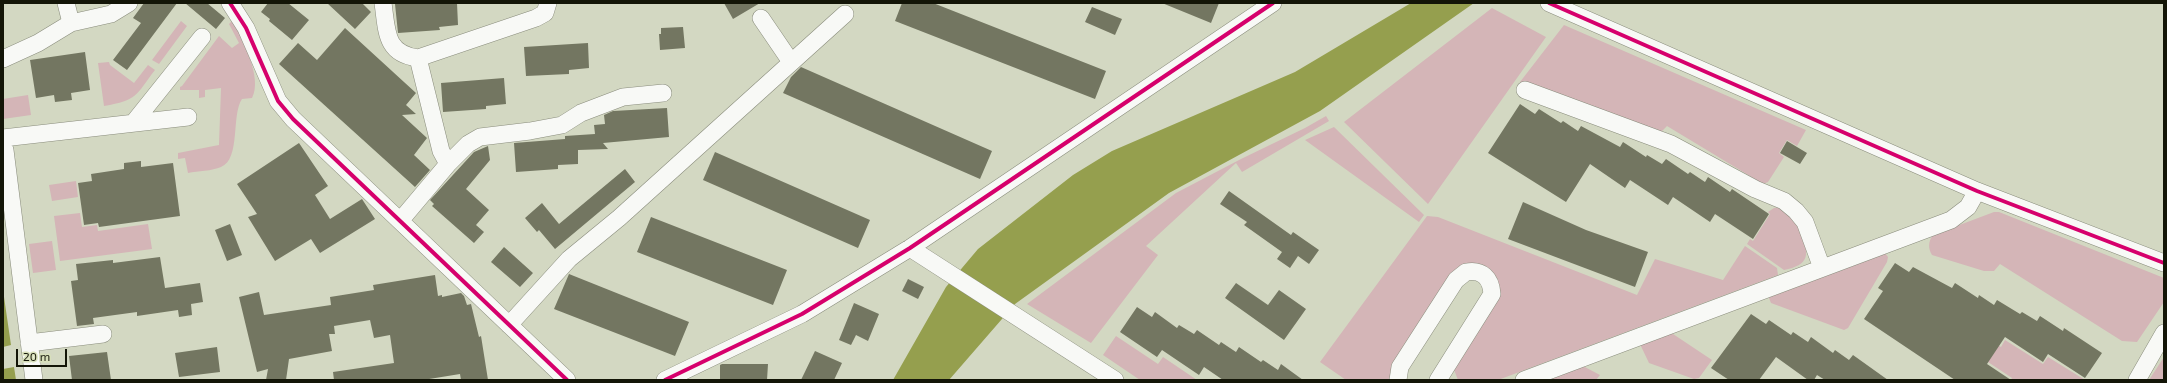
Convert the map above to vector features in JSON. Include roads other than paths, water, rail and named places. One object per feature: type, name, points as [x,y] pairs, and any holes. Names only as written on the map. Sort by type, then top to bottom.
[{"type":"street","points":[[66,3],[71,23]]},
{"type":"street","points":[[3,59],[38,43],[71,23],[111,14],[129,3]]},
{"type":"street","points":[[230,3],[246,28],[278,101],[293,119],[567,380]]},
{"type":"street","points":[[383,3],[389,39],[398,52],[405,56],[418,58],[536,18],[546,13],[548,3]]},
{"type":"street","points":[[665,380],[802,314],[910,248],[1273,3]]},
{"type":"street","points":[[1549,3],[1978,191],[2164,263]]},
{"type":"street","points":[[509,325],[569,259],[619,218],[845,14]]},
{"type":"street","points":[[761,18],[791,62]]},
{"type":"street","points":[[134,122],[202,37]]},
{"type":"street","points":[[418,58],[441,151],[448,164]]},
{"type":"street","points":[[1525,90],[1671,144],[1755,189],[1784,201],[1796,211],[1805,222],[1822,268]]},
{"type":"street","points":[[400,221],[448,164],[468,144],[480,138],[530,131],[562,124],[581,113],[623,97],[663,92]]},
{"type":"street","points":[[3,138],[188,117]]},
{"type":"street","points":[[3,147],[5,150],[34,380]]},
{"type":"street","points":[[1524,380],[1951,220],[1968,207],[1978,191]]},
{"type":"street","points":[[910,248],[1115,380]]},
{"type":"street","points":[[1398,380],[1400,367],[1456,280],[1466,272],[1479,272],[1489,281],[1492,294],[1445,375]]},
{"type":"street","points":[[2137,380],[2164,333]]},
{"type":"street","points":[[29,343],[103,334]]}]
